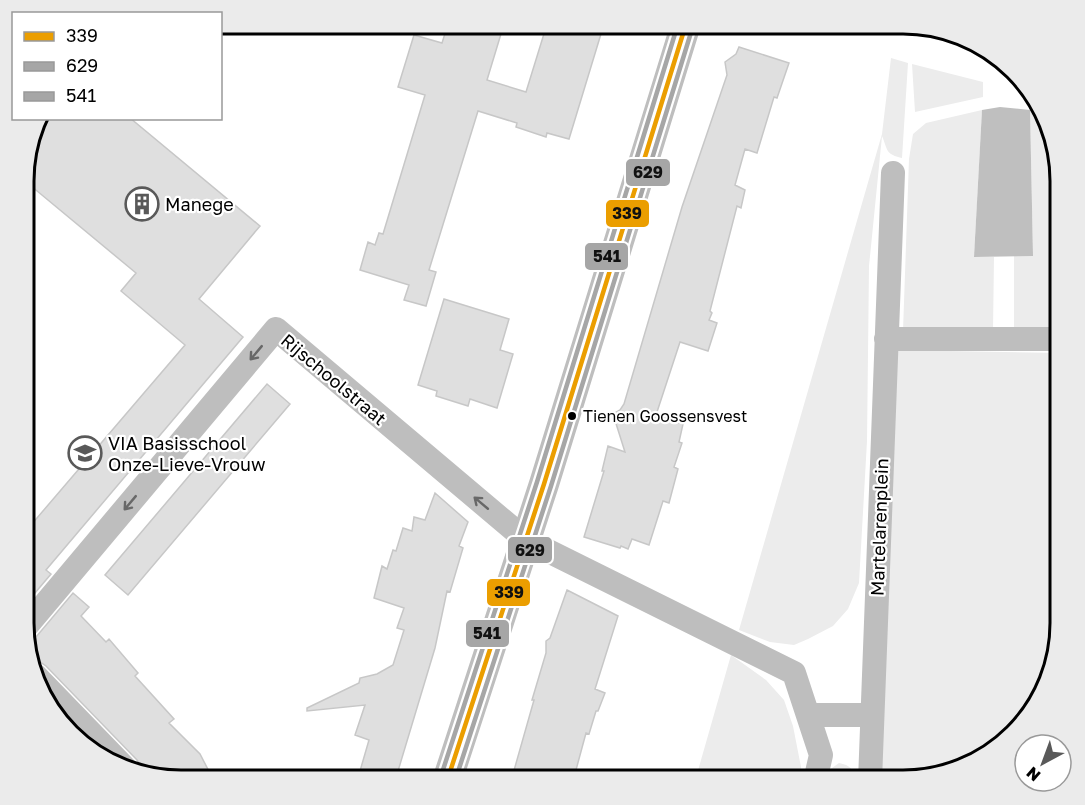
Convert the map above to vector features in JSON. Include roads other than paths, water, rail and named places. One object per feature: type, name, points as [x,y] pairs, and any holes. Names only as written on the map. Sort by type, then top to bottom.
[{"type":"street","points":[[451,770],[526,540],[683,35]]},
{"type":"street","name":"Martelarenplein","points":[[870,770],[893,173]]},
{"type":"street","name":"Rijschoolstraat","points":[[35,616],[276,329],[526,540]]},
{"type":"street","points":[[886,339],[1050,339]]},
{"type":"street","points":[[526,540],[794,673],[821,755],[817,770]]},
{"type":"street","points":[[52,692],[109,751]]},
{"type":"street","points":[[808,715],[872,715]]},
{"type":"place","name":"Manege","points":[[142,204]]},
{"type":"place","name":"Tienen Goossensvest","points":[[572,416]]},
{"type":"place","name":"VIA Basisschool Onze-Lieve-Vrouw","points":[[85,453]]}]
